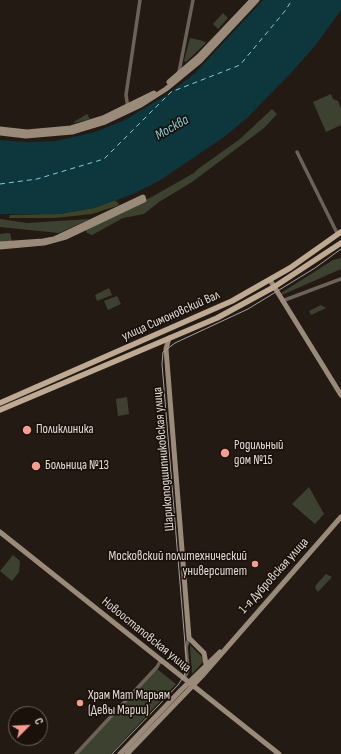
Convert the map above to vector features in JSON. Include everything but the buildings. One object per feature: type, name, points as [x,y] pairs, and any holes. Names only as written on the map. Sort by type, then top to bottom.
[{"type":"main road","points":[[178,77],[252,0]]},
{"type":"main road","points":[[0,133],[26,136],[72,132],[105,122],[150,95],[200,61],[257,0]]},
{"type":"main road","points":[[0,129],[27,132],[71,128],[128,109]]},
{"type":"main road","points":[[0,246],[44,243],[61,238],[144,199]]},
{"type":"main road","name":"улица Симоновский Вал","points":[[0,403],[233,300],[270,280],[312,254],[339,234]]},
{"type":"main road","name":"улица Симоновский Вал","points":[[0,410],[237,308],[274,287],[341,243]]},
{"type":"main road","points":[[270,280],[341,395]]},
{"type":"main road","points":[[233,300],[239,302],[237,308]]},
{"type":"main road","name":"Шарикоподшипниковская улица","points":[[169,338],[166,349],[189,638]]},
{"type":"main road","points":[[158,343],[166,349]]},
{"type":"main road","points":[[110,355],[108,361],[113,362]]},
{"type":"main road","name":"1-я Дубровская улица","points":[[188,682],[224,649],[341,517]]},
{"type":"main road","name":"Новоостаповская улица","points":[[0,532],[279,754]]},
{"type":"main road","points":[[189,638],[204,653],[215,656]]},
{"type":"main road","name":"1-я Дубровская улица","points":[[188,682],[224,649]]},
{"type":"main road","points":[[204,653],[206,664]]},
{"type":"main road","points":[[120,754],[188,682]]},
{"type":"main road","points":[[127,754],[188,682]]},
{"type":"street","points":[[128,109],[126,95],[140,0]]},
{"type":"street","points":[[178,77],[193,0]]},
{"type":"street","points":[[182,58],[184,64],[191,64]]},
{"type":"street","points":[[297,152],[339,234]]},
{"type":"street","points":[[282,301],[341,279]]},
{"type":"street","points":[[154,336],[160,338],[158,343]]},
{"type":"street","name":"Шарикоподшипниковская улица","points":[[188,682],[186,647],[189,638]]},
{"type":"street","points":[[76,754],[157,667],[161,660]]},
{"type":"green space","points":[[223,13],[228,18],[218,29],[213,24]]},
{"type":"green space","points":[[190,38],[206,43],[186,62],[184,61]]},
{"type":"green space","points":[[331,94],[333,99],[338,101],[341,109],[341,125],[326,132],[313,102]]},
{"type":"green space","points":[[272,109],[277,114],[264,128],[192,182],[159,202],[144,214],[123,218],[92,235],[87,233],[85,229],[148,199],[194,173],[240,139]]},
{"type":"green space","points":[[87,114],[90,119],[74,123],[74,122]]},
{"type":"green space","points":[[115,200],[119,204],[117,206],[92,214],[55,218],[9,218],[10,215],[59,214],[94,208]]},
{"type":"green space","points":[[0,219],[27,223],[90,219],[59,233],[0,227]]},
{"type":"green space","points":[[10,233],[12,242],[0,243],[0,234]]},
{"type":"green space","points":[[341,258],[341,269],[282,295],[281,293],[333,260]]},
{"type":"green space","points":[[109,288],[112,295],[97,301],[95,295]]},
{"type":"green space","points":[[117,296],[121,304],[108,310],[104,301]]},
{"type":"green space","points":[[321,305],[326,308],[311,315],[309,311]]},
{"type":"green space","points":[[127,397],[129,414],[118,416],[116,399]]},
{"type":"green space","points":[[309,487],[324,514],[315,524],[292,504]]},
{"type":"green space","points":[[13,555],[20,561],[19,572],[12,581],[0,571]]},
{"type":"green space","points":[[326,574],[332,577],[318,592],[315,588],[316,585]]},
{"type":"green space","points":[[190,645],[202,657],[203,662],[192,674]]},
{"type":"green space","points":[[157,669],[176,684],[111,754],[77,754]]},
{"type":"water","name":"Москва","points":[[263,0],[341,0],[341,10],[315,46],[290,74],[247,118],[224,137],[159,181],[133,194],[94,208],[59,214],[0,214],[0,140],[27,142],[56,141],[95,132],[125,120],[171,92],[196,72]]},
{"type":"ferry route","points":[[0,184],[37,179],[104,159],[171,92],[240,65],[285,11],[292,0]]},
{"type":"tram line","points":[[112,754],[178,685],[187,668],[162,364],[163,352],[175,343],[248,309],[315,268],[341,249]]},
{"type":"place","name":"Поликлиника","points":[[27,430]]},
{"type":"place","name":"Родильный дом №15","points":[[225,453]]},
{"type":"place","name":"Больница №13","points":[[36,466]]},
{"type":"place","name":"Московский политехнический университет","points":[[255,564]]},
{"type":"place","name":"Храм Мат Марьям (Девы Марии)","points":[[80,703]]}]
